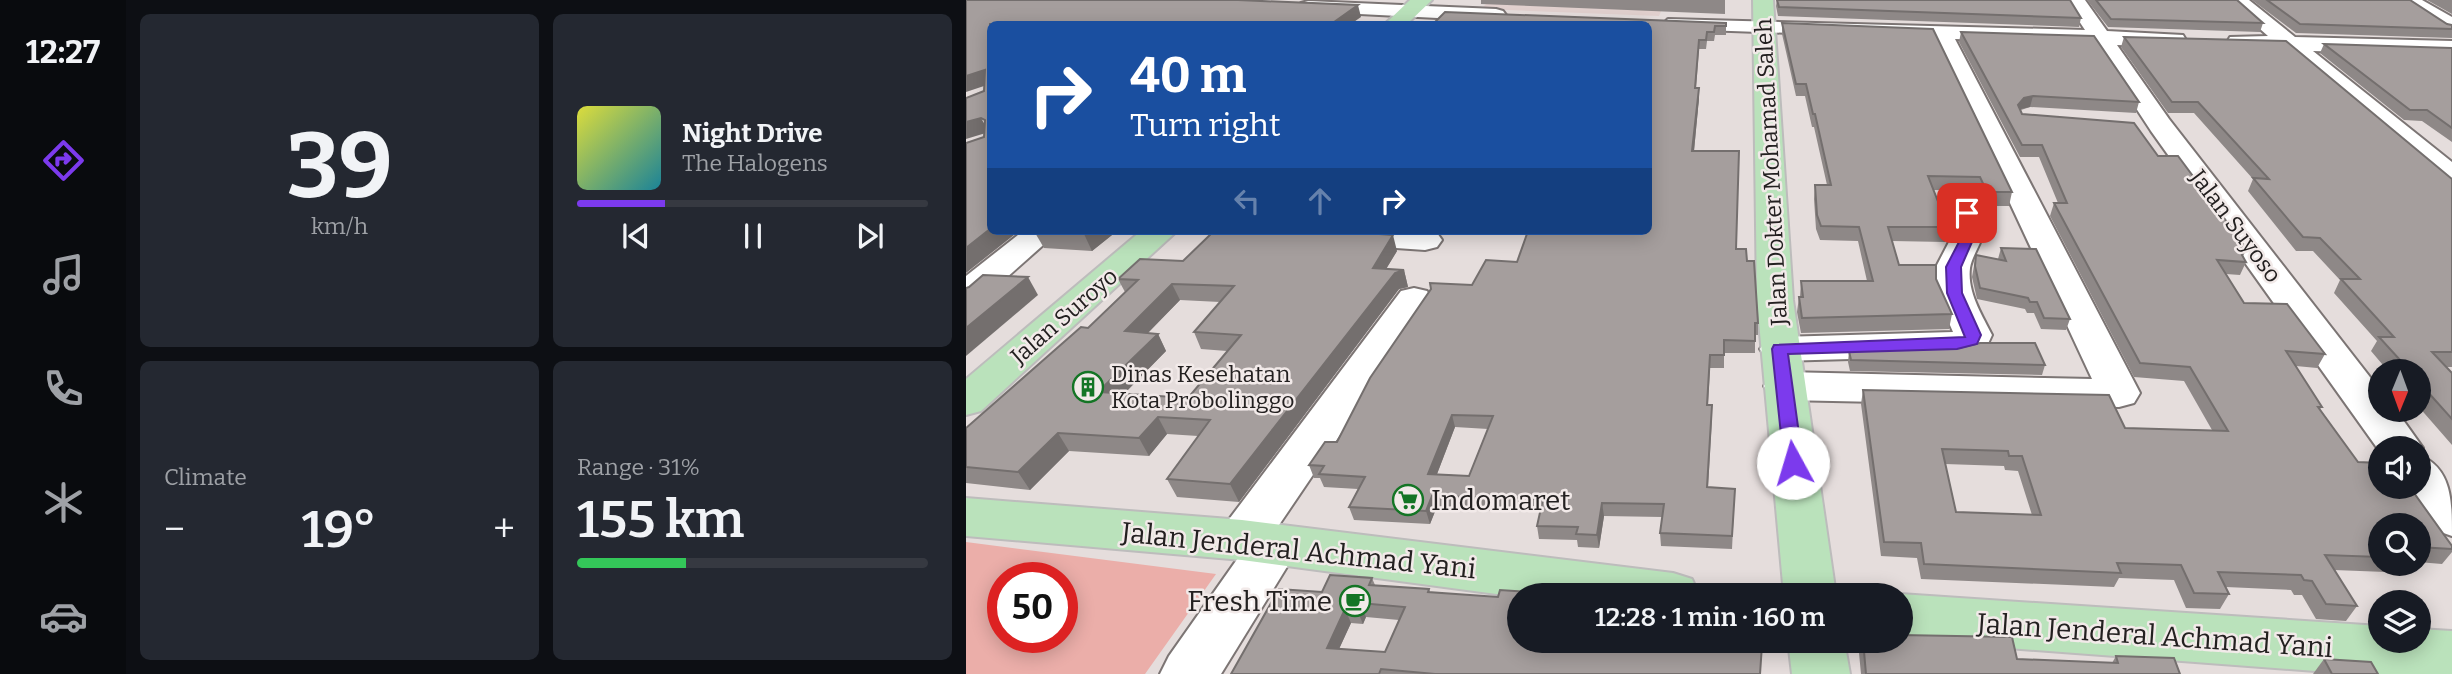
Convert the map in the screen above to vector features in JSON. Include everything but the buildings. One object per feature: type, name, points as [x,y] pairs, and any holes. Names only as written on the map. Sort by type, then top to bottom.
[{"type":"main road","name":"Jalan Dokter Mohamad Saleh","points":[[1763,13],[1774,300],[1809,583]]},
{"type":"main road","name":"Jalan Suroyo","points":[[966,401],[1156,235]]},
{"type":"main road","name":"Jalan Jenderal Achmad Yani","points":[[966,517],[1259,542],[1579,583]]},
{"type":"main road","name":"Jalan Jenderal Achmad Yani","points":[[1913,619],[2169,655],[2452,656]]},
{"type":"main road","points":[[1818,653],[1821,674]]},
{"type":"street","name":"Jalan Suyoso","points":[[2075,0],[2161,125],[2392,436]]},
{"type":"street","points":[[2237,0],[2452,177]]},
{"type":"street","points":[[2408,0],[2452,26]]},
{"type":"street","points":[[1290,6],[1519,16]]},
{"type":"street","points":[[1654,22],[1763,13],[2102,37],[2196,40]]},
{"type":"street","points":[[1782,368],[2119,393],[1918,24]]},
{"type":"street","points":[[2222,41],[2452,48]]},
{"type":"street","points":[[2123,122],[2161,125]]},
{"type":"street","points":[[1782,368],[1972,340],[1973,335],[1954,293],[1953,267],[1966,242],[1967,213]]},
{"type":"street","points":[[966,294],[1039,235]]},
{"type":"street","points":[[1352,235],[1425,240]]},
{"type":"street","points":[[1189,674],[1259,542],[1414,299]]},
{"type":"street","points":[[2431,489],[2452,517]]},
{"type":"shaded area","points":[[1489,1],[1663,7],[1659,16],[1481,9]]},
{"type":"shaded area","points":[[966,542],[1216,574],[1145,674],[966,674]]},
{"type":"place","name":"Dinas Kesehatan Kota Probolinggo","points":[[1088,387]]},
{"type":"place","name":"Indomaret","points":[[1408,500]]},
{"type":"place","name":"Fresh Time","points":[[1355,601]]},
{"type":"route","points":[[1793,463],[1780,349],[1957,344],[1972,340],[1973,335],[1954,293],[1953,267],[1966,242],[1967,213]]}]
